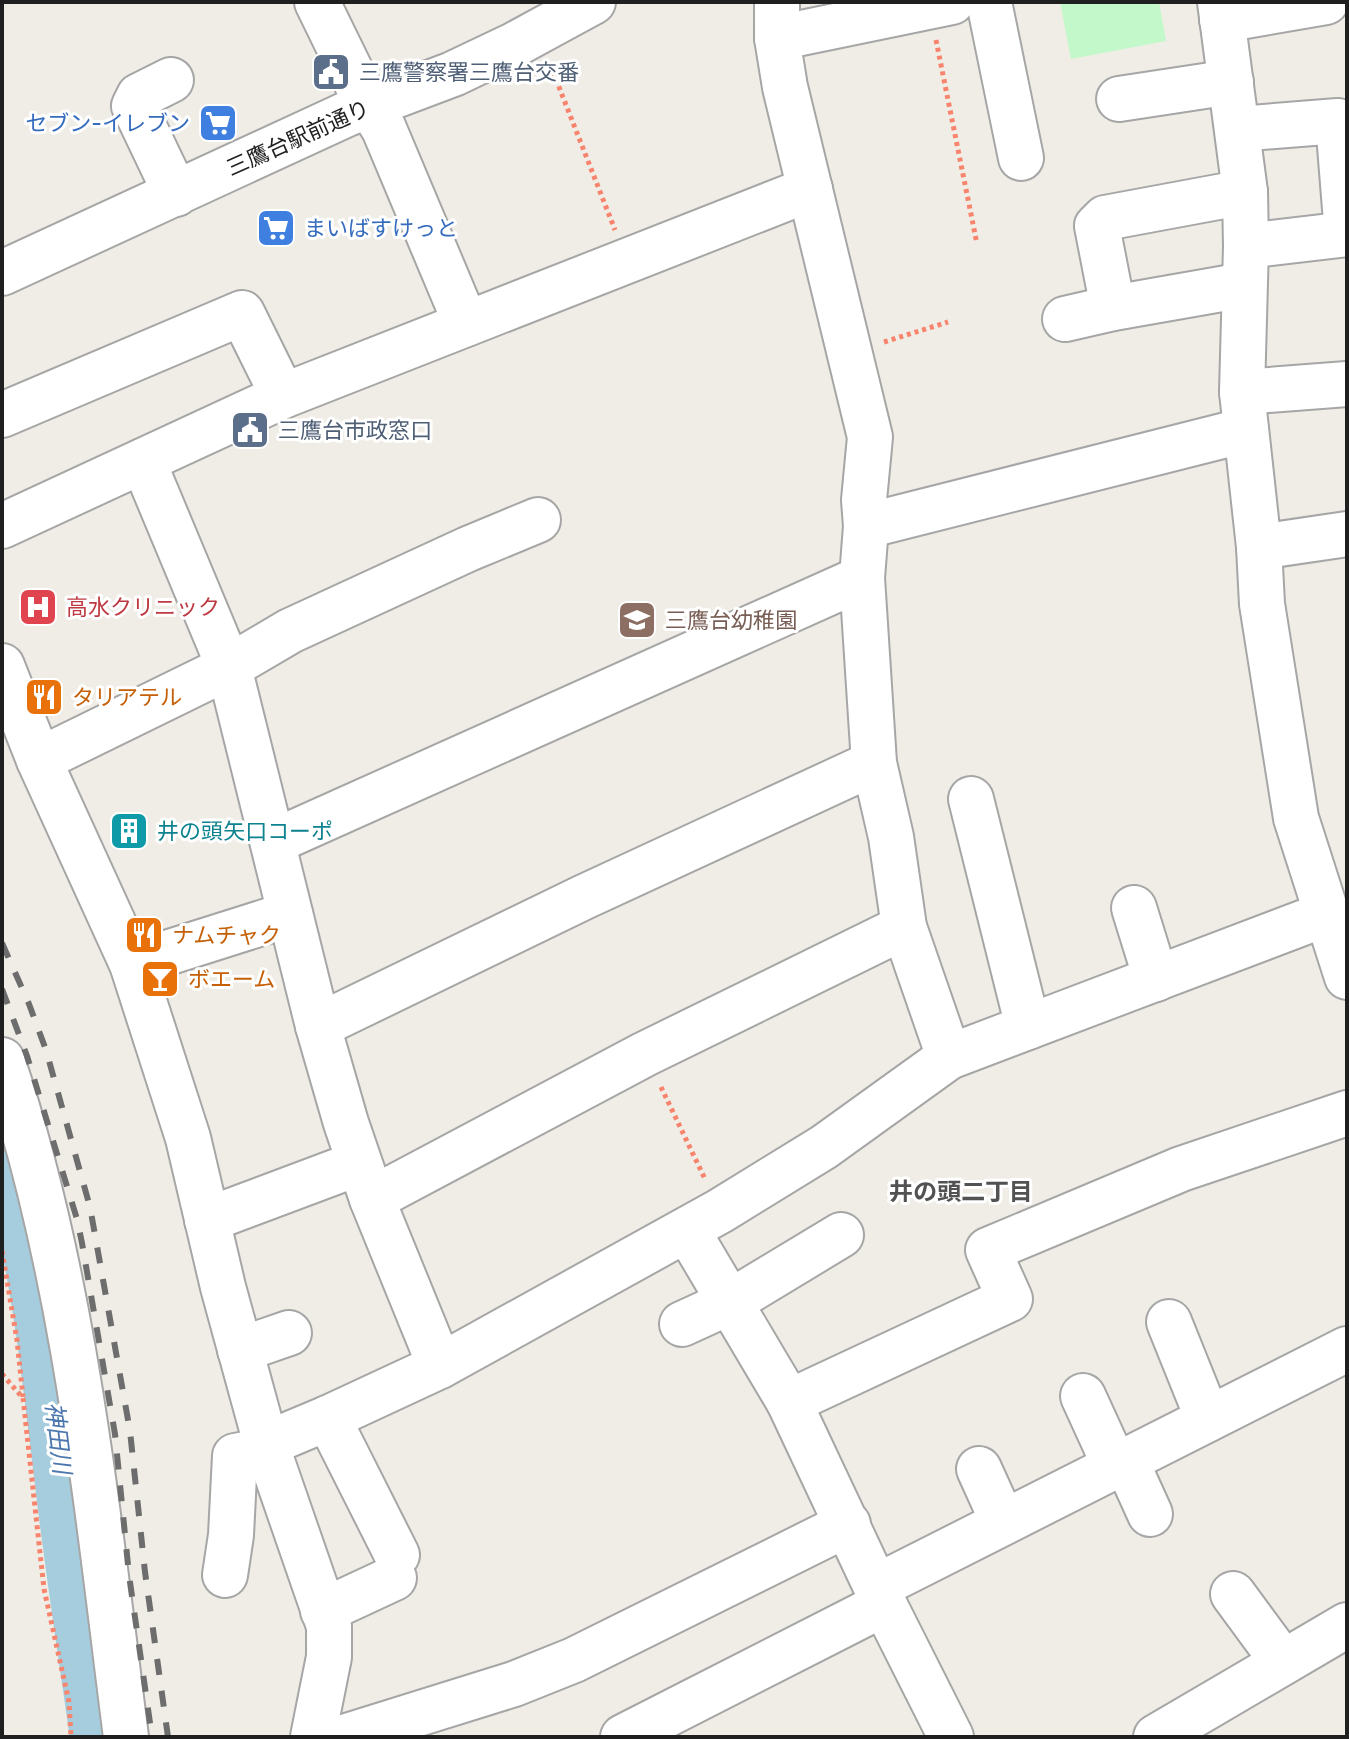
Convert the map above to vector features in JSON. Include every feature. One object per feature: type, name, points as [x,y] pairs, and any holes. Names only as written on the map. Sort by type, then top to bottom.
[{"type":"street","points":[[317,2],[358,86],[384,129],[466,324]]},
{"type":"street","name":"三鷹台駅前通り","points":[[2,273],[370,105],[453,74],[593,2]]},
{"type":"street","points":[[989,2],[1021,158]]},
{"type":"street","points":[[1326,2],[1221,11],[1245,192],[1244,411],[1262,604],[1296,818],[1347,977]]},
{"type":"street","points":[[940,5],[777,20],[785,87],[870,437],[864,500],[866,526],[862,578],[874,763],[891,837],[904,927],[949,1057]]},
{"type":"street","points":[[171,80],[139,96],[134,106],[176,194]]},
{"type":"street","points":[[1119,99],[1231,82]]},
{"type":"street","points":[[1065,319],[1113,308],[1347,234],[1338,121],[1238,129]]},
{"type":"street","points":[[2,526],[283,396],[810,189]]},
{"type":"street","points":[[1113,308],[1097,226],[1105,218],[1245,192]]},
{"type":"street","points":[[2,415],[242,313],[283,396]]},
{"type":"street","points":[[866,526],[1244,411],[1347,384]]},
{"type":"street","points":[[143,461],[229,667],[318,1026],[365,1181],[440,1366]]},
{"type":"street","points":[[39,760],[229,667],[290,631],[538,520]]},
{"type":"street","points":[[1259,547],[1347,534]]},
{"type":"street","points":[[273,842],[862,578]]},
{"type":"street","points":[[2,666],[39,760],[132,964],[188,1138],[267,1447],[329,1626],[329,1657],[313,1737]]},
{"type":"street","points":[[318,1026],[584,897],[874,763]]},
{"type":"street","points":[[971,799],[1028,1027]]},
{"type":"street","points":[[1134,908],[1156,979]]},
{"type":"street","points":[[132,964],[290,914]]},
{"type":"street","points":[[225,1575],[231,1535],[235,1456],[267,1447],[440,1366],[704,1221],[824,1147],[949,1057],[1326,914]]},
{"type":"street","points":[[207,1220],[365,1181],[645,1054],[904,927]]},
{"type":"street","points":[[2,1060],[20,1114],[56,1253],[91,1463],[126,1737]]},
{"type":"street","points":[[789,1402],[1010,1299],[988,1250],[1181,1169],[1347,1113]]},
{"type":"street","points":[[704,1221],[730,1302],[789,1402],[951,1737]]},
{"type":"street","points":[[682,1324],[730,1302],[841,1235]]},
{"type":"street","points":[[1169,1322],[1208,1419]]},
{"type":"street","points":[[240,1350],[289,1333]]},
{"type":"street","points":[[623,1737],[880,1595],[1003,1522],[1347,1349]]},
{"type":"street","points":[[1083,1396],[1150,1514]]},
{"type":"street","points":[[323,1611],[396,1567],[328,1418]]},
{"type":"street","points":[[979,1469],[1003,1522]]},
{"type":"street","points":[[344,1737],[514,1684],[574,1660],[848,1524]]},
{"type":"street","points":[[1233,1594],[1283,1662]]},
{"type":"street","points":[[1156,1737],[1283,1662],[1345,1631]]},
{"type":"path","points":[[940,5],[977,244]]},
{"type":"path","points":[[537,32],[627,261]]},
{"type":"path","points":[[849,353],[948,322]]},
{"type":"path","points":[[645,1054],[704,1221]]},
{"type":"path","points":[[2,1251],[17,1340],[44,1589],[69,1702],[71,1737]]},
{"type":"path","points":[[2,1374],[23,1398]]},
{"type":"green space","points":[[1060,2],[1159,2],[1166,41],[1071,59]]},
{"type":"waterway","name":"神田川","points":[[2,1143],[24,1227],[40,1312],[97,1737]]},
{"type":"railway","points":[[2,943],[46,1050],[90,1207],[130,1431],[145,1572],[168,1737]]},
{"type":"railway","points":[[2,989],[27,1056],[82,1243],[115,1434],[129,1575],[152,1737]]},
{"type":"place","name":"三鷹警察署三鷹台交番","points":[[331,72]]},
{"type":"place","name":"セブン-イレブン","points":[[218,123]]},
{"type":"place","name":"まいばすけっと","points":[[276,228]]},
{"type":"place","name":"三鷹台市政窓口","points":[[250,430]]},
{"type":"place","name":"高水クリニック","points":[[38,607]]},
{"type":"place","name":"三鷹台幼稚園","points":[[637,620]]},
{"type":"place","name":"タリアテル","points":[[44,697]]},
{"type":"place","name":"井の頭矢口コーポ","points":[[129,831]]},
{"type":"place","name":"ナムチャク","points":[[144,935]]},
{"type":"place","name":"ボエーム","points":[[160,979]]},
{"type":"district","name":"井の頭二丁目","points":[[961,1192]]}]
